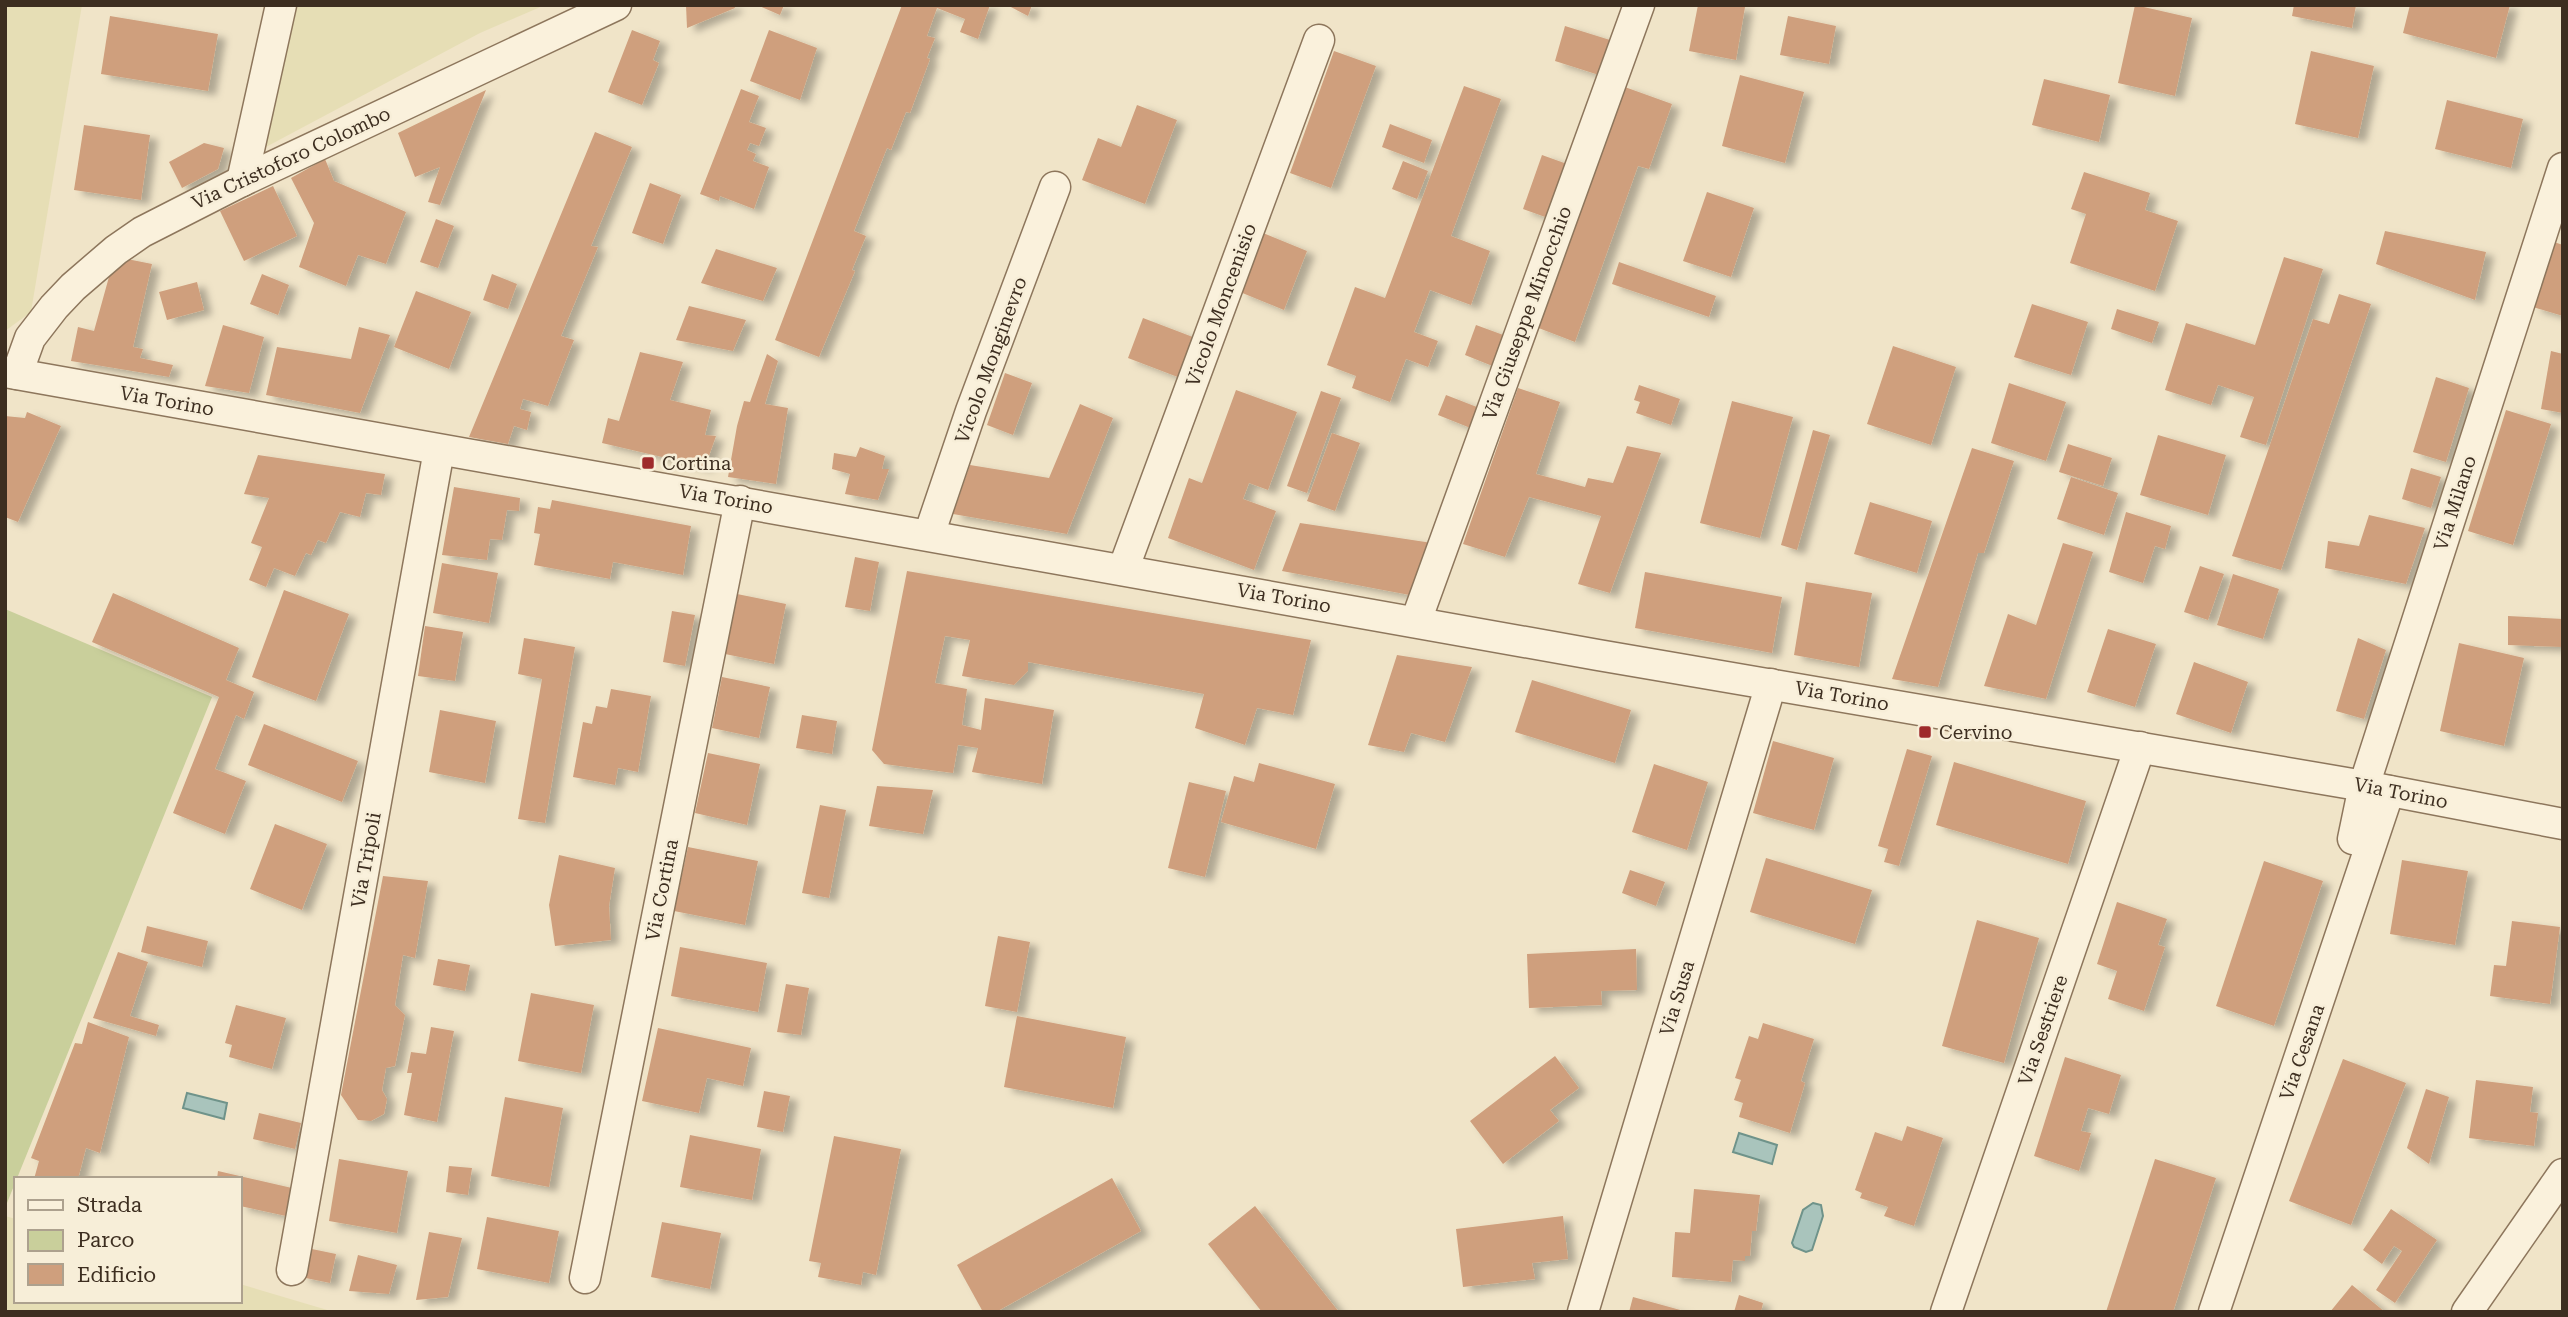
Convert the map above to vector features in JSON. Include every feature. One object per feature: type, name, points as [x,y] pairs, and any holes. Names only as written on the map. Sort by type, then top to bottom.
[{"type":"street","points":[[242,181],[281,5]]},
{"type":"street","name":"Via Cristoforo Colombo","points":[[11,373],[30,338],[73,287],[116,250],[177,212],[616,5]]},
{"type":"street","name":"Via Giuseppe Minocchio","points":[[1416,621],[1639,5]]},
{"type":"street","name":"Vicolo Moncenisio","points":[[1123,570],[1319,40]]},
{"type":"street","name":"Via Milano","points":[[2353,839],[2377,789],[2563,168]]},
{"type":"street","name":"Vicolo Monginevro","points":[[929,535],[971,411],[1055,187]]},
{"type":"street","name":"Via Torino","points":[[11,373],[2140,747],[2563,824]]},
{"type":"street","name":"Via Tripoli","points":[[292,1270],[439,450]]},
{"type":"street","name":"Via Cortina","points":[[585,1278],[740,501]]},
{"type":"street","name":"Via Susa","points":[[1583,1312],[1771,684]]},
{"type":"street","name":"Via Sestriere","points":[[1946,1312],[2140,747]]},
{"type":"street","name":"Via Cesana","points":[[2214,1312],[2377,789]]},
{"type":"street","points":[[2467,1312],[2563,1174]]},
{"type":"shaded area","points":[[5,5],[82,5],[31,312],[5,331]]},
{"type":"shaded area","points":[[295,5],[545,5],[480,33],[264,148]]},
{"type":"shaded area","points":[[5,1216],[14,1218],[14,1303],[242,1303],[242,1285],[334,1312],[5,1312]]},
{"type":"green space","points":[[5,609],[212,697],[5,1203]]},
{"type":"water","points":[[187,1093],[227,1103],[224,1119],[183,1108]]},
{"type":"water","points":[[1739,1133],[1777,1145],[1772,1164],[1733,1152]]},
{"type":"water","points":[[1813,1203],[1821,1205],[1823,1216],[1812,1250],[1806,1252],[1794,1247],[1792,1243],[1803,1210]]},
{"type":"building","points":[[686,5],[734,5],[735,8],[687,28]]},
{"type":"building","points":[[757,5],[784,5],[780,15]]},
{"type":"building","points":[[902,5],[990,5],[978,39],[960,32],[965,19],[937,8],[927,36],[935,38],[927,58],[930,59],[910,113],[906,112],[891,150],[887,148],[854,231],[866,236],[852,270],[855,271],[819,357],[775,340]]},
{"type":"building","points":[[1007,5],[1032,5],[1028,16]]},
{"type":"building","points":[[1698,5],[1745,7],[1736,60],[1689,51]]},
{"type":"building","points":[[2135,5],[2192,18],[2175,96],[2118,83]]},
{"type":"building","points":[[2294,5],[2356,5],[2352,28],[2292,16]]},
{"type":"building","points":[[2410,5],[2510,5],[2496,58],[2403,33]]},
{"type":"building","points":[[110,16],[218,34],[208,91],[101,74]]},
{"type":"building","points":[[1788,16],[1836,26],[1829,64],[1780,55]]},
{"type":"building","points":[[1565,26],[1610,40],[1599,75],[1555,61]]},
{"type":"building","points":[[632,30],[660,41],[653,60],[659,63],[642,105],[608,92]]},
{"type":"building","points":[[769,30],[817,48],[800,100],[750,81]]},
{"type":"building","points":[[1334,51],[1376,66],[1331,188],[1290,173]]},
{"type":"building","points":[[2311,51],[2374,66],[2358,138],[2295,124]]},
{"type":"building","points":[[1740,75],[1804,92],[1785,163],[1722,146]]},
{"type":"building","points":[[2044,79],[2110,95],[2099,142],[2032,125]]},
{"type":"building","points":[[1464,86],[1501,99],[1451,236],[1490,251],[1471,305],[1430,290],[1414,332],[1438,341],[1428,367],[1406,359],[1390,402],[1352,388],[1356,376],[1327,365],[1355,287],[1385,298]]},
{"type":"building","points":[[1622,86],[1672,104],[1649,169],[1638,166],[1575,342],[1536,327]]},
{"type":"building","points":[[741,89],[759,96],[749,122],[766,128],[759,146],[750,143],[747,150],[756,154],[753,161],[769,167],[754,209],[720,196],[719,201],[700,194]]},
{"type":"building","points":[[486,90],[440,205],[428,202],[440,167],[415,177],[398,133]]},
{"type":"building","points":[[2447,100],[2523,119],[2511,168],[2435,149]]},
{"type":"building","points":[[1137,105],[1177,120],[1145,204],[1082,180],[1098,138],[1121,147]]},
{"type":"building","points":[[1390,124],[1432,140],[1424,163],[1382,147]]},
{"type":"building","points":[[84,125],[150,135],[141,200],[74,190]]},
{"type":"building","points":[[595,132],[632,147],[591,246],[598,247],[561,336],[574,340],[548,406],[523,399],[520,409],[531,412],[527,430],[514,426],[508,444],[469,437]]},
{"type":"building","points":[[204,143],[224,148],[218,169],[182,188],[169,162]]},
{"type":"building","points":[[1542,155],[1567,164],[1548,218],[1523,209]]},
{"type":"building","points":[[325,159],[334,181],[406,212],[386,264],[358,255],[346,286],[299,267],[314,223],[291,178]]},
{"type":"building","points":[[1403,161],[1428,171],[1417,199],[1392,189]]},
{"type":"building","points":[[2084,172],[2150,193],[2145,210],[2178,221],[2155,291],[2070,263],[2086,214],[2071,209]]},
{"type":"building","points":[[650,183],[681,195],[663,244],[632,233]]},
{"type":"building","points":[[273,186],[297,236],[244,261],[220,211]]},
{"type":"building","points":[[1707,192],[1754,208],[1731,277],[1683,261]]},
{"type":"building","points":[[436,219],[454,226],[438,268],[420,262]]},
{"type":"building","points":[[2385,231],[2486,252],[2475,300],[2376,264]]},
{"type":"building","points":[[1263,233],[1307,251],[1284,310],[1240,292]]},
{"type":"building","points":[[2554,242],[2563,245],[2563,316],[2533,307]]},
{"type":"building","points":[[716,249],[777,268],[763,301],[701,283]]},
{"type":"building","points":[[2284,257],[2323,269],[2266,445],[2240,437],[2254,397],[2218,385],[2211,405],[2165,390],[2186,323],[2255,345]]},
{"type":"building","points":[[122,258],[152,264],[133,347],[143,349],[140,358],[173,365],[169,377],[71,361],[78,327],[94,331],[112,266]]},
{"type":"building","points":[[1619,262],[1716,296],[1709,317],[1612,284]]},
{"type":"building","points":[[262,274],[289,285],[278,315],[250,304]]},
{"type":"building","points":[[492,274],[517,284],[508,309],[483,300]]},
{"type":"building","points":[[197,282],[204,310],[167,320],[159,292]]},
{"type":"building","points":[[416,291],[471,312],[449,369],[394,347]]},
{"type":"building","points":[[2339,294],[2371,304],[2281,570],[2232,556],[2313,319],[2329,324]]},
{"type":"building","points":[[2032,304],[2088,322],[2071,375],[2014,357]]},
{"type":"building","points":[[689,306],[746,320],[733,351],[676,340]]},
{"type":"building","points":[[2117,309],[2159,322],[2152,343],[2111,329]]},
{"type":"building","points":[[1143,318],[1198,339],[1183,379],[1128,358]]},
{"type":"building","points":[[223,325],[264,337],[249,393],[205,386]]},
{"type":"building","points":[[1476,325],[1506,336],[1495,367],[1465,355]]},
{"type":"building","points":[[359,327],[390,335],[360,413],[266,395],[277,347],[351,359]]},
{"type":"building","points":[[1893,346],[1956,367],[1931,445],[1867,424]]},
{"type":"building","points":[[2551,351],[2563,354],[2563,413],[2541,409]]},
{"type":"building","points":[[640,352],[683,362],[670,400],[711,410],[705,435],[716,436],[705,467],[602,443],[608,418],[619,421]]},
{"type":"building","points":[[767,354],[778,361],[765,404],[788,408],[776,484],[728,477],[744,401],[750,402]]},
{"type":"building","points":[[1005,373],[1032,383],[1013,435],[987,425]]},
{"type":"building","points":[[2436,377],[2469,388],[2446,462],[2413,452]]},
{"type":"building","points":[[2009,383],[2066,402],[2046,461],[1991,443]]},
{"type":"building","points":[[1639,385],[1680,399],[1671,425],[1636,413],[1640,402],[1634,400]]},
{"type":"building","points":[[1518,388],[1560,402],[1536,474],[1585,487],[1588,478],[1613,483],[1627,446],[1661,453],[1610,593],[1578,584],[1601,516],[1529,497],[1505,557],[1463,544]]},
{"type":"building","points":[[1236,390],[1297,412],[1268,490],[1249,483],[1243,499],[1276,511],[1254,570],[1168,538],[1189,478],[1202,483]]},
{"type":"building","points":[[1321,391],[1341,398],[1307,493],[1287,486]]},
{"type":"building","points":[[1446,395],[1482,409],[1473,429],[1438,415]]},
{"type":"building","points":[[1732,401],[1793,417],[1760,538],[1700,523]]},
{"type":"building","points":[[1080,404],[1113,418],[1067,534],[953,514],[970,465],[1049,478]]},
{"type":"building","points":[[2506,410],[2551,424],[2513,545],[2468,531]]},
{"type":"building","points":[[27,412],[61,426],[18,522],[5,517],[5,416],[25,418]]},
{"type":"building","points":[[1813,430],[1830,435],[1797,550],[1781,545]]},
{"type":"building","points":[[1332,433],[1360,443],[1335,511],[1307,501]]},
{"type":"building","points":[[2158,435],[2226,455],[2208,515],[2140,495]]},
{"type":"building","points":[[2068,444],[2112,458],[2103,486],[2059,472]]},
{"type":"building","points":[[860,447],[885,456],[882,469],[889,469],[878,500],[845,494],[850,474],[832,469],[834,453],[856,457]]},
{"type":"building","points":[[1972,448],[2014,461],[1984,553],[1978,553],[1938,687],[1892,679]]},
{"type":"building","points":[[258,455],[385,474],[381,495],[366,493],[360,517],[340,512],[326,543],[318,540],[311,555],[306,553],[295,576],[274,568],[266,587],[249,580],[262,547],[251,543],[269,498],[244,494]]},
{"type":"building","points":[[2411,468],[2441,477],[2431,508],[2402,499]]},
{"type":"building","points":[[2071,477],[2118,493],[2104,535],[2057,519]]},
{"type":"building","points":[[454,487],[520,498],[519,511],[507,510],[502,540],[490,539],[487,560],[442,555]]},
{"type":"building","points":[[552,500],[691,526],[683,575],[613,562],[610,579],[534,565],[540,534],[534,533],[538,507],[550,509]]},
{"type":"building","points":[[1870,502],[1932,521],[1917,573],[1854,554]]},
{"type":"building","points":[[2126,512],[2171,526],[2165,549],[2155,546],[2143,583],[2109,572]]},
{"type":"building","points":[[2369,515],[2425,528],[2406,584],[2325,568],[2328,541],[2359,546]]},
{"type":"building","points":[[1300,523],[1432,543],[1415,596],[1282,571]]},
{"type":"building","points":[[2063,543],[2093,552],[2046,699],[1984,686],[2008,614],[2036,625]]},
{"type":"building","points":[[855,557],[879,562],[870,611],[845,607]]},
{"type":"building","points":[[442,563],[498,573],[489,623],[433,613]]},
{"type":"building","points":[[2200,566],[2224,574],[2208,620],[2184,612]]},
{"type":"building","points":[[907,571],[1311,640],[1293,715],[1257,708],[1245,745],[1195,728],[1204,694],[1028,662],[1028,671],[1014,685],[962,676],[970,640],[945,636],[935,683],[967,689],[962,725],[981,730],[985,698],[1054,710],[1042,784],[972,772],[978,748],[958,745],[953,773],[884,764],[872,750]]},
{"type":"building","points":[[1645,572],[1782,597],[1772,653],[1635,628]]},
{"type":"building","points":[[2233,574],[2279,589],[2263,639],[2217,625]]},
{"type":"building","points":[[1806,582],[1872,593],[1859,667],[1794,655]]},
{"type":"building","points":[[284,590],[349,614],[316,701],[252,677]]},
{"type":"building","points":[[113,593],[239,648],[226,680],[254,692],[244,719],[236,715],[215,769],[246,781],[225,834],[173,813],[219,697],[92,642]]},
{"type":"building","points":[[737,594],[786,604],[774,664],[725,654]]},
{"type":"building","points":[[672,611],[695,615],[685,666],[663,662]]},
{"type":"building","points":[[2508,616],[2563,619],[2563,647],[2508,645]]},
{"type":"building","points":[[425,626],[463,632],[455,681],[418,676]]},
{"type":"building","points":[[2108,629],[2156,644],[2135,707],[2087,692]]},
{"type":"building","points":[[524,638],[575,647],[545,823],[518,819],[542,679],[518,674]]},
{"type":"building","points":[[2358,638],[2386,650],[2364,719],[2336,711]]},
{"type":"building","points":[[2459,643],[2524,658],[2504,746],[2440,731]]},
{"type":"building","points":[[1397,655],[1472,667],[1445,742],[1411,733],[1404,752],[1368,745]]},
{"type":"building","points":[[2194,662],[2248,682],[2231,733],[2176,714]]},
{"type":"building","points":[[722,677],[770,687],[759,738],[712,728]]},
{"type":"building","points":[[1532,680],[1631,710],[1615,763],[1515,732]]},
{"type":"building","points":[[611,689],[651,696],[638,772],[618,768],[615,785],[573,777],[583,722],[592,724],[596,706],[607,708]]},
{"type":"building","points":[[440,710],[496,721],[485,783],[429,772]]},
{"type":"building","points":[[802,715],[837,721],[832,754],[796,748]]},
{"type":"building","points":[[264,724],[358,761],[342,802],[248,765]]},
{"type":"building","points":[[1773,741],[1834,758],[1814,830],[1753,813]]},
{"type":"building","points":[[1907,749],[1932,756],[1899,866],[1884,862],[1888,849],[1878,846]]},
{"type":"building","points":[[708,753],[760,764],[747,825],[695,813]]},
{"type":"building","points":[[1954,762],[2086,801],[2068,864],[1936,825]]},
{"type":"building","points":[[1259,763],[1335,784],[1316,849],[1221,822],[1234,776],[1254,782]]},
{"type":"building","points":[[1654,764],[1708,782],[1687,850],[1632,832]]},
{"type":"building","points":[[1189,782],[1226,791],[1205,877],[1168,868]]},
{"type":"building","points":[[877,786],[933,790],[923,834],[869,826]]},
{"type":"building","points":[[820,805],[846,810],[829,898],[802,893]]},
{"type":"building","points":[[275,824],[327,844],[302,910],[250,889]]},
{"type":"building","points":[[688,847],[758,861],[745,925],[674,911]]},
{"type":"building","points":[[559,855],[615,868],[609,906],[611,940],[555,946],[549,905]]},
{"type":"building","points":[[1766,858],[1872,890],[1855,944],[1750,912]]},
{"type":"building","points":[[2402,860],[2468,871],[2455,945],[2390,934]]},
{"type":"building","points":[[2264,861],[2323,881],[2274,1026],[2216,1006]]},
{"type":"building","points":[[1630,870],[1665,882],[1656,906],[1622,893]]},
{"type":"building","points":[[383,876],[428,881],[415,958],[403,955],[395,1005],[405,1015],[395,1066],[386,1068],[382,1090],[387,1099],[384,1114],[371,1121],[358,1120],[341,1095]]},
{"type":"building","points":[[2117,902],[2167,919],[2158,945],[2165,947],[2144,1011],[2108,999],[2117,971],[2097,964]]},
{"type":"building","points":[[1977,920],[2039,938],[2004,1063],[1942,1046]]},
{"type":"building","points":[[2512,921],[2560,927],[2550,1004],[2490,996],[2494,965],[2506,966]]},
{"type":"building","points":[[147,926],[208,941],[202,967],[141,952]]},
{"type":"building","points":[[998,936],[1030,942],[1017,1012],[985,1006]]},
{"type":"building","points":[[680,947],[767,963],[758,1012],[671,996]]},
{"type":"building","points":[[1636,949],[1637,990],[1601,991],[1602,1005],[1529,1008],[1527,954]]},
{"type":"building","points":[[118,952],[148,962],[130,1016],[159,1025],[156,1036],[93,1018]]},
{"type":"building","points":[[438,959],[470,965],[465,991],[433,985]]},
{"type":"building","points":[[786,984],[809,988],[801,1035],[777,1032]]},
{"type":"building","points":[[531,993],[594,1005],[581,1073],[518,1061]]},
{"type":"building","points":[[236,1005],[286,1018],[272,1069],[229,1057],[232,1045],[225,1043]]},
{"type":"building","points":[[1017,1016],[1126,1037],[1113,1108],[1004,1087]]},
{"type":"building","points":[[88,1022],[129,1037],[100,1153],[86,1148],[79,1177],[35,1177],[39,1161],[31,1158],[75,1043],[82,1044]]},
{"type":"building","points":[[1763,1023],[1814,1039],[1801,1081],[1805,1083],[1790,1133],[1739,1117],[1743,1103],[1734,1100],[1741,1080],[1735,1078],[1749,1036],[1758,1039]]},
{"type":"building","points":[[431,1027],[454,1031],[437,1122],[404,1115],[412,1073],[407,1073],[411,1052],[426,1054]]},
{"type":"building","points":[[658,1028],[751,1048],[743,1086],[707,1078],[699,1113],[642,1101]]},
{"type":"building","points":[[1555,1056],[1579,1088],[1550,1110],[1559,1121],[1503,1164],[1470,1121]]},
{"type":"building","points":[[2065,1057],[2121,1075],[2109,1114],[2088,1108],[2081,1131],[2091,1133],[2079,1171],[2034,1156]]},
{"type":"building","points":[[2343,1059],[2406,1083],[2351,1225],[2289,1201]]},
{"type":"building","points":[[2476,1080],[2533,1087],[2530,1112],[2538,1113],[2534,1146],[2469,1138]]},
{"type":"building","points":[[2426,1089],[2449,1097],[2429,1164],[2407,1148]]},
{"type":"building","points":[[764,1091],[790,1096],[783,1132],[757,1127]]},
{"type":"building","points":[[505,1097],[563,1108],[549,1187],[491,1176]]},
{"type":"building","points":[[259,1113],[301,1123],[295,1149],[253,1139]]},
{"type":"building","points":[[1907,1126],[1943,1138],[1914,1226],[1884,1216],[1888,1207],[1860,1198],[1862,1193],[1855,1190],[1875,1132],[1902,1141]]},
{"type":"building","points":[[690,1135],[761,1149],[752,1200],[680,1187]]},
{"type":"building","points":[[834,1136],[901,1149],[876,1275],[863,1272],[861,1285],[818,1277],[821,1263],[809,1261]]},
{"type":"building","points":[[339,1159],[408,1171],[397,1233],[329,1221]]},
{"type":"building","points":[[2155,1159],[2216,1178],[2173,1312],[2106,1312]]},
{"type":"building","points":[[449,1166],[472,1168],[468,1195],[446,1192]]},
{"type":"building","points":[[218,1171],[292,1188],[286,1216],[242,1206],[242,1177],[217,1177]]},
{"type":"building","points":[[1112,1178],[1141,1231],[996,1312],[983,1312],[957,1265]]},
{"type":"building","points":[[1694,1189],[1760,1195],[1750,1256],[1745,1256],[1745,1261],[1733,1260],[1731,1282],[1672,1277],[1675,1232],[1690,1233]]},
{"type":"building","points":[[1255,1206],[1339,1312],[1262,1312],[1208,1244]]},
{"type":"building","points":[[2391,1209],[2437,1240],[2395,1303],[2376,1290],[2402,1251],[2394,1246],[2382,1264],[2363,1250]]},
{"type":"building","points":[[1563,1216],[1568,1259],[1532,1263],[1535,1279],[1463,1287],[1456,1229]]},
{"type":"building","points":[[487,1217],[559,1231],[549,1283],[477,1269]]},
{"type":"building","points":[[662,1222],[721,1233],[710,1289],[651,1277]]},
{"type":"building","points":[[429,1232],[462,1238],[448,1297],[416,1300]]},
{"type":"building","points":[[307,1248],[336,1254],[330,1283],[301,1277]]},
{"type":"building","points":[[358,1255],[397,1265],[389,1294],[349,1291]]},
{"type":"building","points":[[2352,1285],[2385,1312],[2330,1312]]},
{"type":"building","points":[[1739,1295],[1763,1303],[1761,1312],[1734,1312]]},
{"type":"building","points":[[1633,1297],[1684,1311],[1629,1312]]},
{"type":"place","name":"Cortina","points":[[648,463]]},
{"type":"place","name":"Cervino","points":[[1925,732]]}]
